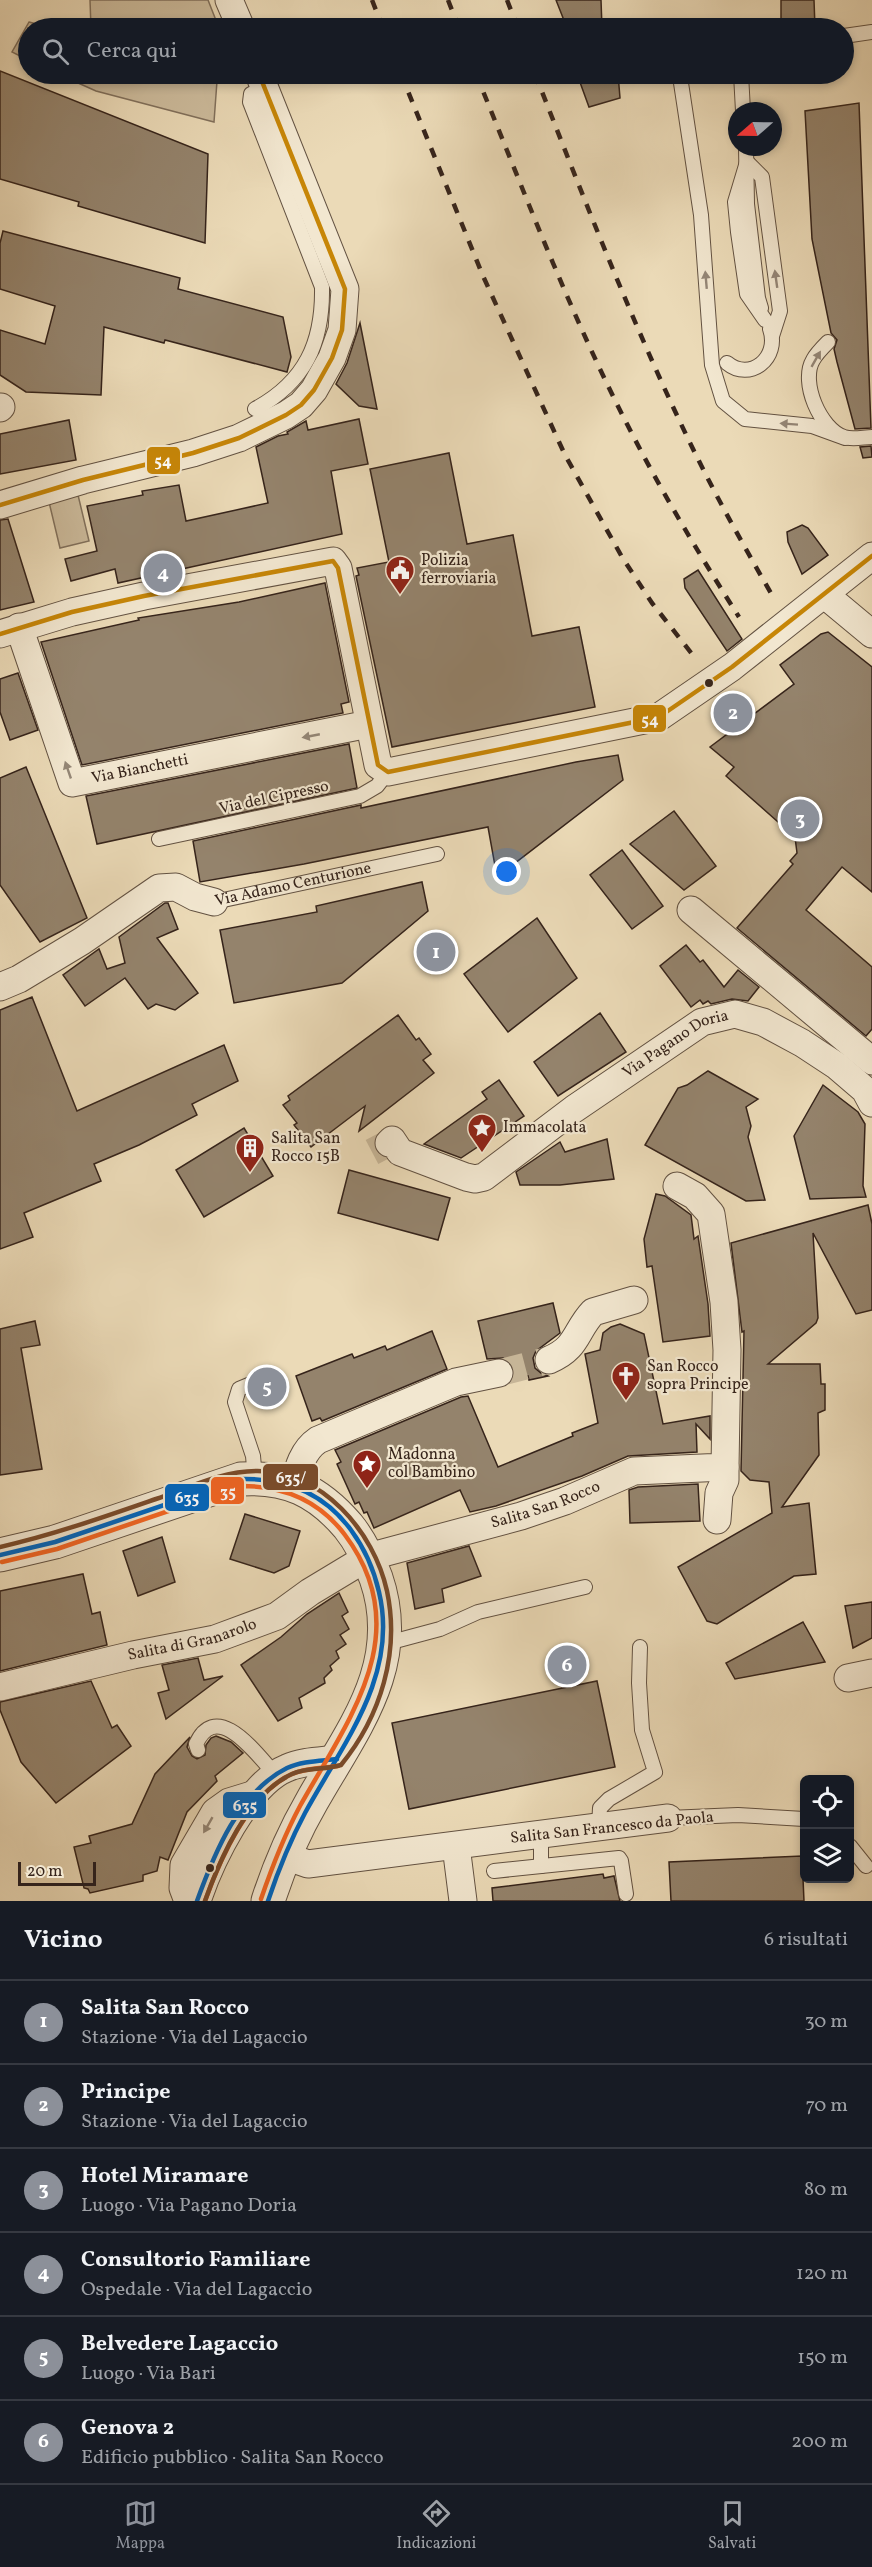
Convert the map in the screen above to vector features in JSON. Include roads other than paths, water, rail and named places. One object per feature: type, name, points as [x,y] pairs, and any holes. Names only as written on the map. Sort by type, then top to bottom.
[{"type":"street","points":[[230,0],[237,18]]},
{"type":"street","points":[[0,506],[82,480],[193,453],[239,438],[286,415],[301,405],[314,390],[332,358],[342,330],[345,289],[258,88]]},
{"type":"street","points":[[10,631],[72,612],[144,596],[333,561],[338,568],[378,765],[388,772],[659,717],[702,688],[872,556]]},
{"type":"street","points":[[831,590],[872,634]]},
{"type":"street","name":"Via Bianchetti","points":[[10,631],[72,783],[369,724]]},
{"type":"street","name":"Via Adamo Centurione","points":[[0,987],[19,979],[82,941],[159,888],[176,887],[195,897],[214,902]]},
{"type":"street","points":[[691,910],[872,1061]]},
{"type":"street","name":"Via Pagano Doria","points":[[388,1143],[392,1140],[400,1152],[466,1177],[475,1179],[484,1177],[574,1109],[702,1022],[735,1014],[763,1022],[802,1043],[837,1066],[865,1090],[872,1102]]},
{"type":"street","points":[[677,1186],[695,1196],[711,1214],[724,1302],[727,1350],[725,1480],[719,1493],[717,1520]]},
{"type":"street","points":[[549,1360],[560,1356],[574,1342],[593,1312],[634,1300]]},
{"type":"street","points":[[294,1485],[297,1469],[304,1455],[318,1440],[456,1382],[499,1373]]},
{"type":"street","name":"Salita San Rocco","points":[[373,1572],[565,1501],[634,1471],[725,1467]]},
{"type":"street","points":[[0,1555],[55,1542],[215,1486],[255,1478],[294,1485],[316,1495],[335,1511],[354,1534],[373,1572],[383,1608],[384,1644],[380,1674],[358,1724],[311,1803],[285,1856],[268,1901]]},
{"type":"street","name":"Salita di Granarolo","points":[[0,1687],[215,1638],[277,1616],[310,1592],[373,1572]]},
{"type":"street","points":[[197,1901],[206,1873],[230,1830],[255,1794],[275,1774],[288,1767],[306,1762],[337,1759]]},
{"type":"street","points":[[188,1901],[183,1888],[184,1865],[215,1812],[229,1802],[255,1794]]},
{"type":"street","name":"Salita San Francesco da Paola","points":[[285,1856],[308,1864],[669,1818]]},
{"type":"street","points":[[456,1846],[463,1901]]},
{"type":"lane","points":[[854,34],[872,32]]},
{"type":"lane","points":[[681,84],[700,215],[712,365],[723,401],[746,419],[812,426],[845,438],[872,437]]},
{"type":"lane","points":[[742,84],[743,102]]},
{"type":"lane","points":[[255,410],[287,388],[302,370],[314,345],[322,303],[321,287],[258,88]]},
{"type":"lane","points":[[747,156],[747,162],[735,202],[738,232],[747,294],[765,320],[772,336]]},
{"type":"lane","points":[[728,363],[737,369],[754,368],[769,356],[772,336],[780,311],[762,177],[747,162]]},
{"type":"lane","points":[[828,342],[812,362],[808,390],[819,412],[834,432],[845,438]]},
{"type":"lane","name":"Via del Cipresso","points":[[159,839],[360,796],[377,786],[388,772]]},
{"type":"lane","name":"Via Adamo Centurione","points":[[214,902],[437,854]]},
{"type":"lane","points":[[251,1384],[239,1389],[235,1402],[253,1456],[255,1478]]},
{"type":"lane","points":[[384,1644],[440,1629],[478,1612],[585,1587]]},
{"type":"lane","points":[[599,1827],[600,1808],[609,1799],[656,1772],[642,1730],[639,1683],[640,1647]]},
{"type":"lane","points":[[198,1750],[196,1744],[208,1728],[222,1727],[237,1734],[275,1774]]},
{"type":"lane","name":"Salita San Francesco da Paola","points":[[669,1818],[738,1815],[800,1819]]},
{"type":"lane","points":[[541,1835],[541,1866]]},
{"type":"lane","points":[[854,1852],[866,1866]]},
{"type":"lane","points":[[494,1871],[619,1858],[626,1894]]},
{"type":"tunnel","points":[[372,1152],[389,1143]]},
{"type":"tunnel","points":[[499,1373],[549,1360]]},
{"type":"railway","points":[[372,0],[379,18]]},
{"type":"railway","points":[[448,0],[455,18]]},
{"type":"railway","points":[[507,0],[514,18]]},
{"type":"railway","points":[[405,84],[483,276],[565,455],[622,557],[652,603],[692,654]]},
{"type":"railway","points":[[480,84],[548,250],[606,381],[667,498],[739,617]]},
{"type":"railway","points":[[539,84],[611,264],[672,405],[713,488],[772,595]]},
{"type":"place","name":"Consultorio Familiare","points":[[163,573]]},
{"type":"place","name":"Polizia ferroviaria","points":[[400,596]]},
{"type":"place","name":"Principe","points":[[733,713]]},
{"type":"place","name":"Hotel Miramare","points":[[800,819]]},
{"type":"place","name":"Salita San Rocco","points":[[436,952]]},
{"type":"place","name":"Immacolata","points":[[482,1154]]},
{"type":"place","name":"Salita San Rocco 15B","points":[[250,1174]]},
{"type":"place","name":"Belvedere Lagaccio","points":[[267,1387]]},
{"type":"place","name":"San Rocco sopra Principe","points":[[626,1402]]},
{"type":"place","name":"Madonna col Bambino","points":[[367,1490]]},
{"type":"place","name":"Genova 2","points":[[567,1665]]}]
